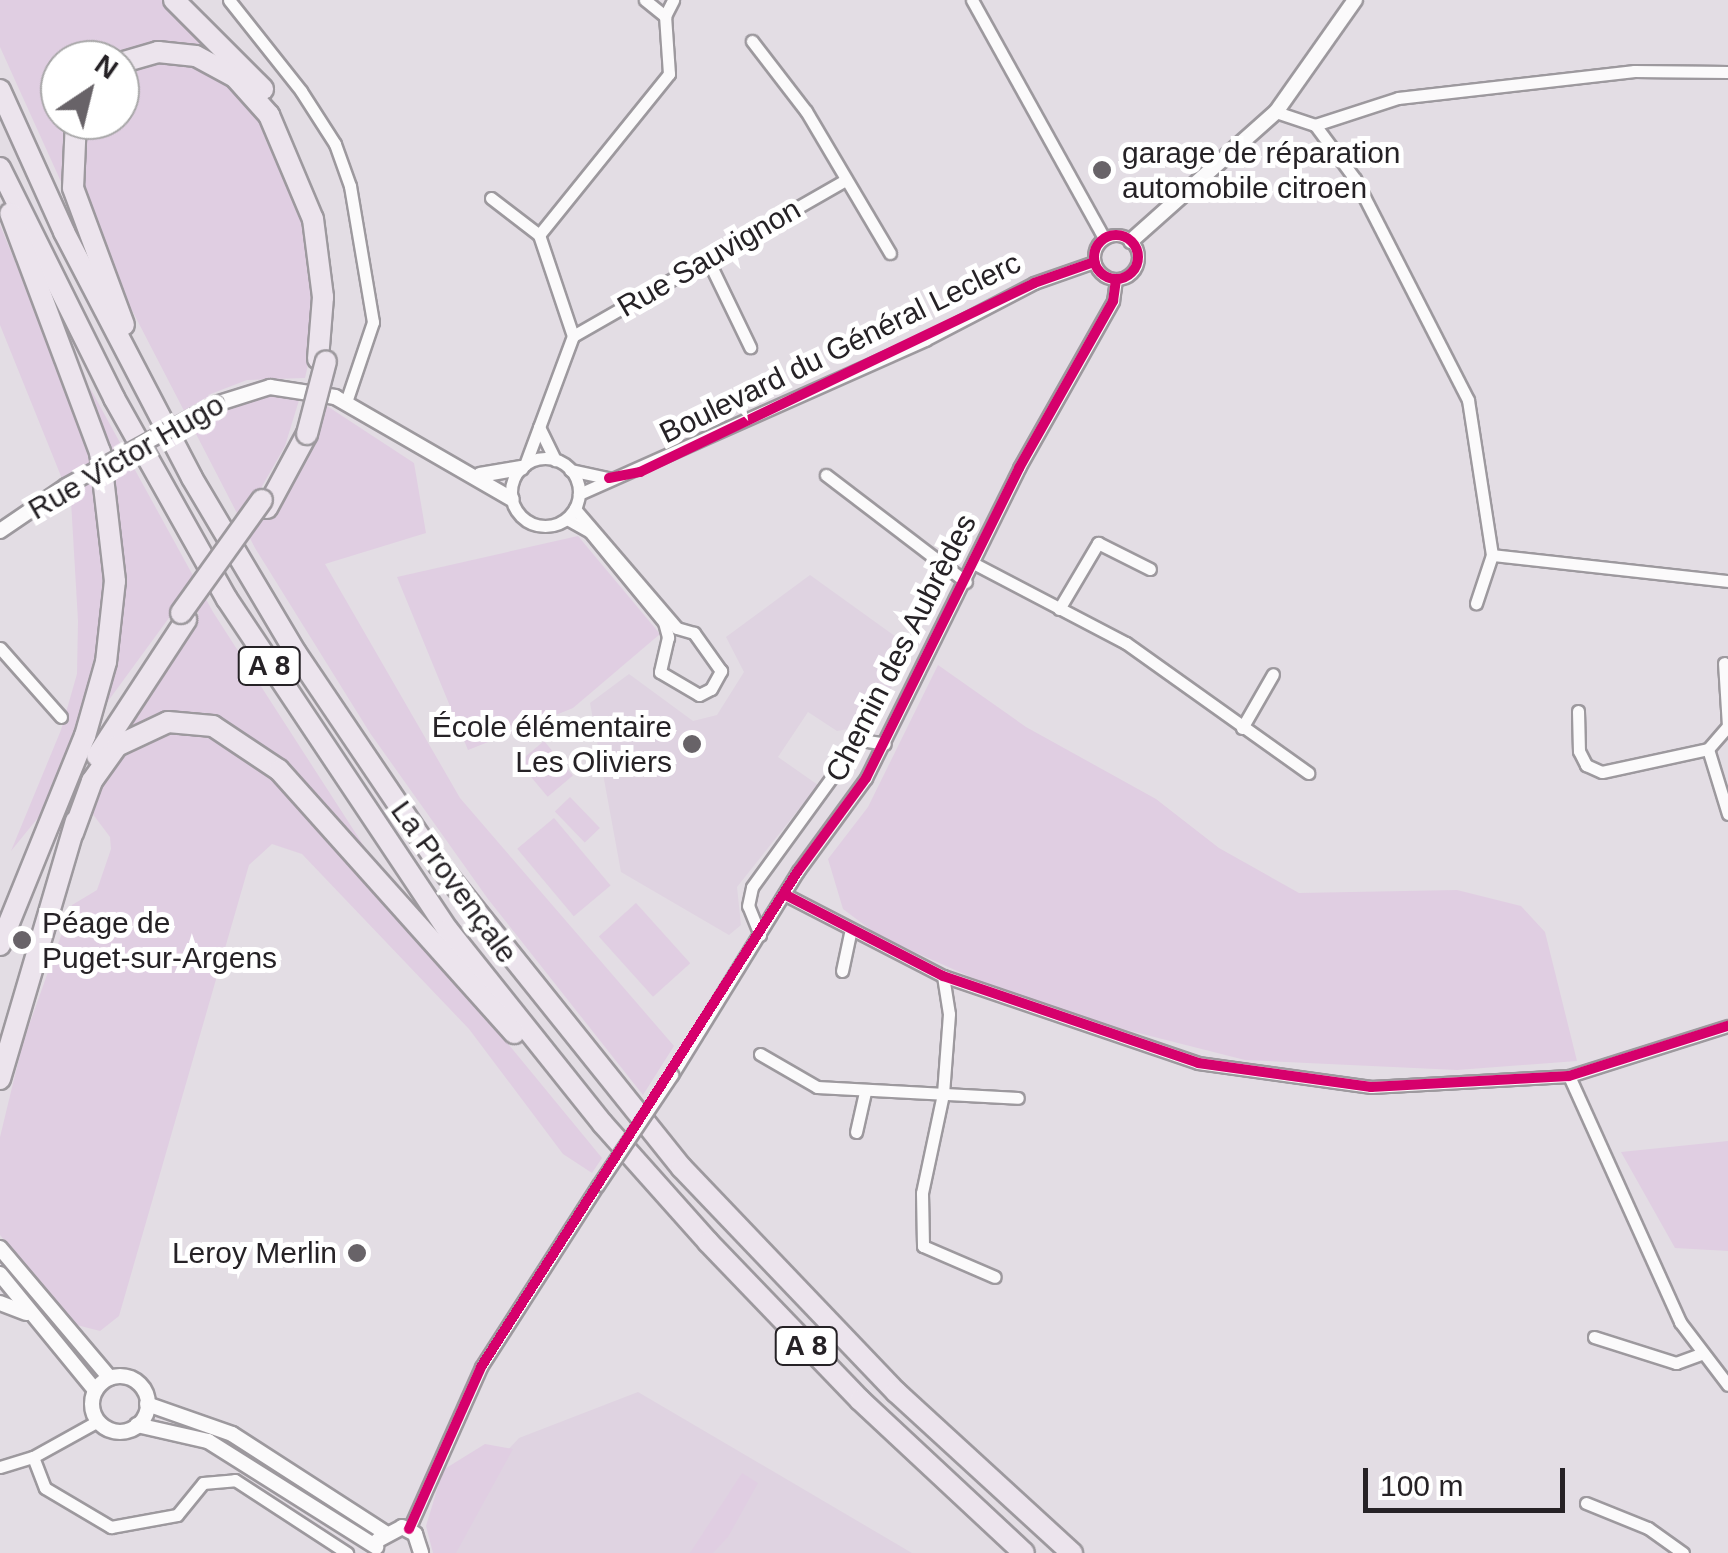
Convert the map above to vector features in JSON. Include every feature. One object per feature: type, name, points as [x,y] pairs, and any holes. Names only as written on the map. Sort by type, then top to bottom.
[{"type":"highway","points":[[60,804],[184,616],[264,504],[304,431],[322,360],[329,266],[304,164],[259,83],[174,0]]},
{"type":"highway","points":[[140,58],[158,52],[196,56],[235,77],[268,115],[313,219],[323,298],[322,360]]},
{"type":"highway","name":"La Provençale","points":[[0,90],[156,411],[296,654],[512,963],[682,1168],[799,1295],[1072,1553]]},
{"type":"highway","points":[[73,140],[70,158],[79,214],[156,411]]},
{"type":"highway","name":"La Provençale","points":[[0,168],[114,398],[236,614],[448,930],[603,1124],[776,1316],[1024,1553]]},
{"type":"highway","points":[[0,178],[22,252],[89,414],[113,536],[106,662],[60,804],[0,944]]},
{"type":"highway","points":[[0,1080],[89,769],[184,616]]},
{"type":"highway","points":[[73,833],[92,781],[130,736],[191,721],[236,737],[279,770],[603,1124]]},
{"type":"street","points":[[230,0],[335,144],[367,258],[373,322],[346,402]]},
{"type":"street","points":[[644,0],[665,16]]},
{"type":"street","points":[[539,235],[670,74],[665,16],[673,0]]},
{"type":"street","points":[[972,0],[1104,238]]},
{"type":"street","points":[[1104,238],[1131,241],[1276,112],[1355,0]]},
{"type":"street","points":[[752,41],[806,111],[890,253]]},
{"type":"street","points":[[1315,125],[1398,98],[1634,71],[1728,72]]},
{"type":"street","points":[[1276,112],[1315,125],[1356,178],[1454,364],[1488,496],[1492,555],[1476,604]]},
{"type":"street","name":"Rue Sauvignon","points":[[573,336],[845,180]]},
{"type":"street","points":[[492,198],[539,235],[573,336],[538,426],[523,466],[512,500],[517,512],[538,526],[571,514],[579,494],[570,470],[555,460],[538,426]]},
{"type":"street","points":[[1104,238],[1094,262],[1102,275],[1116,280],[1137,266],[1131,241]]},
{"type":"street","points":[[708,260],[750,347]]},
{"type":"street","name":"Boulevard du Général Leclerc","points":[[579,494],[609,478],[640,472],[1034,282],[1094,262]]},
{"type":"street","name":"Chemin des Aubrèdes","points":[[409,1530],[445,1440],[520,1302],[884,744],[1019,468],[1113,301],[1116,280]]},
{"type":"street","name":"Rue Victor Hugo","points":[[0,531],[66,486],[216,404],[270,387],[308,390],[346,402],[512,500]]},
{"type":"street","points":[[474,475],[555,460]]},
{"type":"street","name":"Boulevard du Général Leclerc","points":[[570,470],[609,478]]},
{"type":"street","points":[[826,475],[966,582]]},
{"type":"street","points":[[571,514],[677,628],[694,632],[721,671],[710,689],[699,695],[660,672],[668,636],[664,622],[571,514]]},
{"type":"street","points":[[1059,609],[1098,543],[1150,570]]},
{"type":"street","points":[[1492,555],[1728,580]]},
{"type":"street","points":[[975,564],[1126,643],[1308,772]]},
{"type":"street","points":[[0,648],[61,717]]},
{"type":"street","points":[[1578,711],[1579,751],[1586,764],[1602,772],[1708,750],[1728,726],[1724,663]]},
{"type":"street","points":[[1242,728],[1273,674]]},
{"type":"street","points":[[760,935],[748,906],[752,887],[853,748],[861,740],[884,744]]},
{"type":"street","points":[[1708,750],[1728,814]]},
{"type":"street","points":[[784,894],[850,933],[943,976],[1198,1063],[1371,1086],[1570,1076],[1728,1026]]},
{"type":"street","points":[[842,971],[850,933]]},
{"type":"street","points":[[943,976],[949,1014],[943,1094],[922,1193],[923,1246],[995,1277]]},
{"type":"street","points":[[760,1054],[817,1087],[1018,1098]]},
{"type":"street","points":[[1570,1076],[1650,1260],[1701,1354],[1728,1385]]},
{"type":"street","points":[[856,1132],[866,1092]]},
{"type":"street","points":[[0,1248],[110,1378]]},
{"type":"street","points":[[0,1274],[95,1390],[98,1421]]},
{"type":"street","points":[[0,1303],[15,1304],[48,1334]]},
{"type":"street","points":[[1594,1337],[1662,1360],[1701,1354]]},
{"type":"street","points":[[95,1390],[110,1378],[134,1380],[147,1404],[232,1434],[384,1532],[409,1530],[421,1553]]},
{"type":"street","points":[[137,1426],[147,1404]]},
{"type":"street","points":[[98,1421],[121,1432],[137,1426],[217,1446],[376,1550],[384,1532]]},
{"type":"street","points":[[0,1466],[33,1457],[98,1421]]},
{"type":"street","points":[[33,1457],[46,1488],[111,1527],[177,1514],[203,1483],[235,1480],[347,1553]]},
{"type":"street","points":[[1586,1503],[1648,1528],[1683,1553]]},
{"type":"shaded area","points":[[0,0],[164,0],[237,67],[208,53],[140,56],[140,40],[40,40],[40,135],[0,47]]},
{"type":"shaded area","points":[[184,61],[218,75],[259,112],[295,181],[315,274],[313,343],[305,378],[247,380],[208,395],[218,412],[264,397],[300,397],[285,446],[257,495],[269,513],[327,406],[414,463],[426,533],[325,564],[460,798],[674,1046],[643,1095],[488,899],[370,733],[255,548],[120,287],[79,179],[82,140],[140,140],[141,62]]},
{"type":"shaded area","points":[[42,140],[66,140],[62,184]]},
{"type":"shaded area","points":[[0,225],[92,449],[106,607],[89,698],[50,803],[11,851],[61,730],[77,674],[78,621],[71,501],[0,325]]},
{"type":"shaded area","points":[[90,388],[213,612],[382,874],[278,761],[228,724],[177,713],[116,736],[199,614],[185,596],[103,708],[116,624]]},
{"type":"shaded area","points":[[578,536],[660,634],[573,708],[468,750],[397,577]]},
{"type":"shaded area","name":"École élémentaire Les Oliviers","points":[[810,575],[910,647],[875,724],[837,731],[808,712],[778,757],[818,785],[737,887],[741,925],[729,935],[621,872],[590,703],[629,674],[693,721],[717,715],[744,672],[726,637]]},
{"type":"shaded area","points":[[938,665],[1026,727],[1156,799],[1219,848],[1299,893],[1457,890],[1521,906],[1545,932],[1577,1061],[1457,1070],[1245,1060],[1040,1008],[879,936],[843,909],[828,859],[868,807]]},
{"type":"shaded area","points":[[171,731],[219,738],[272,775],[462,988],[602,1158],[592,1173],[563,1154],[469,1029],[302,854],[272,844],[249,865],[119,1316],[100,1331],[73,1324],[0,1235],[0,1137],[23,1042],[72,905],[97,890],[111,849],[110,837],[92,813],[93,799],[117,756]]},
{"type":"shaded area","points":[[544,741],[573,775],[548,797],[519,762]]},
{"type":"shaded area","points":[[570,797],[600,828],[585,843],[555,812]]},
{"type":"shaded area","points":[[554,818],[611,885],[574,916],[517,849]]},
{"type":"shaded area","points":[[636,903],[690,963],[653,997],[599,936]]},
{"type":"shaded area","points":[[1728,1141],[1728,1251],[1675,1248],[1621,1152]]},
{"type":"shaded area","points":[[638,1392],[912,1553],[441,1553],[459,1502],[519,1438]]},
{"type":"shaded area","points":[[485,1444],[513,1449],[456,1553],[433,1553],[426,1526],[443,1470]]},
{"type":"shaded area","points":[[742,1473],[758,1483],[728,1537],[713,1553],[690,1553]]},
{"type":"cycle path","points":[[1116,235],[1132,241],[1138,257],[1132,273],[1116,279],[1100,273],[1094,257],[1100,241],[1116,235]]},
{"type":"cycle path","points":[[609,478],[640,472],[1034,283],[1094,262]]},
{"type":"cycle path","points":[[409,1529],[481,1367],[798,871],[866,778],[1019,468],[1113,301],[1116,280]]},
{"type":"cycle path","points":[[784,894],[943,976],[1198,1063],[1371,1087],[1569,1076],[1728,1026]]},
{"type":"place","name":"garage de réparation automobile citroen","points":[[1102,170]]},
{"type":"place","name":"École élémentaire Les Oliviers","points":[[692,744]]},
{"type":"place","name":"Péage de Puget-sur-Argens","points":[[22,940]]},
{"type":"place","name":"Leroy Merlin","points":[[357,1253]]}]
